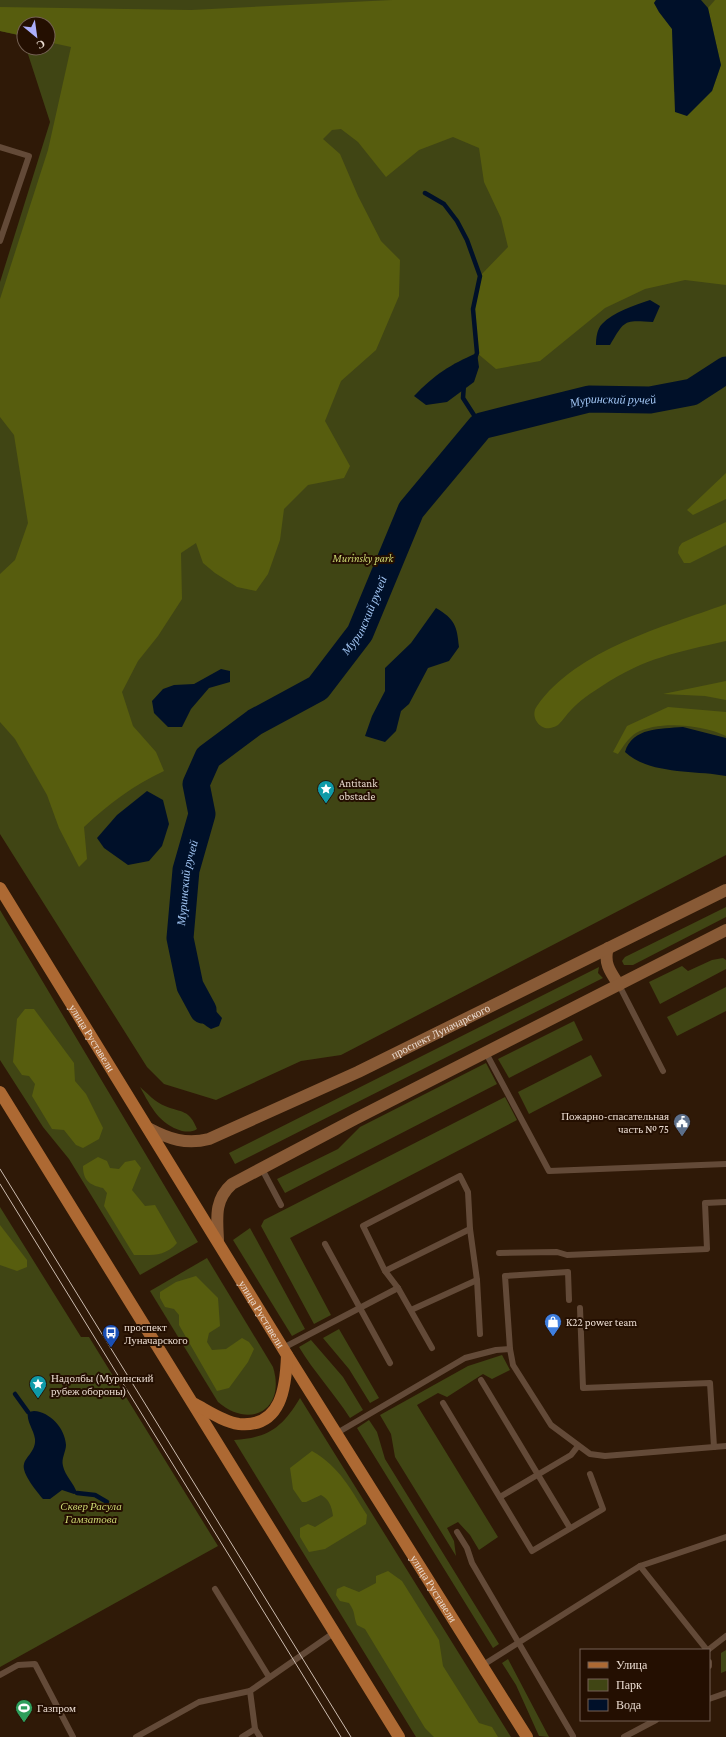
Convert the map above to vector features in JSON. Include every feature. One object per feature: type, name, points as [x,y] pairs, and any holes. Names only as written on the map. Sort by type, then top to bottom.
[{"type":"main road","name":"улица Руставели","points":[[0,888],[285,1351],[527,1737]]},
{"type":"main road","name":"проспект Луначарского","points":[[148,1128],[165,1138],[184,1142],[209,1139],[358,1072],[726,890]]},
{"type":"main road","points":[[218,1240],[216,1209],[225,1190],[232,1184],[726,930]]},
{"type":"main road","points":[[608,948],[606,956],[607,966],[619,985]]},
{"type":"main road","points":[[0,1092],[194,1403],[399,1737]]},
{"type":"main road","points":[[194,1403],[238,1424],[253,1424],[266,1418],[277,1408],[284,1393],[285,1351]]},
{"type":"lane","points":[[0,147],[29,156],[0,242]]},
{"type":"lane","points":[[619,985],[664,1071]]},
{"type":"lane","points":[[486,1053],[549,1171],[726,1164]]},
{"type":"lane","points":[[262,1169],[281,1205]]},
{"type":"lane","points":[[432,1348],[398,1288],[385,1271],[363,1226],[460,1176],[468,1192],[470,1229],[477,1280],[480,1334]]},
{"type":"lane","points":[[499,1253],[557,1252],[568,1255],[707,1249],[705,1203],[726,1202]]},
{"type":"lane","points":[[385,1271],[470,1229]]},
{"type":"lane","points":[[324,1244],[390,1363]]},
{"type":"lane","points":[[569,1300],[568,1272],[505,1276],[510,1349],[513,1365],[551,1426],[590,1454],[605,1456],[726,1446]]},
{"type":"lane","points":[[411,1310],[477,1280]]},
{"type":"lane","points":[[285,1351],[398,1288]]},
{"type":"lane","points":[[580,1308],[583,1388],[710,1383],[714,1447]]},
{"type":"lane","points":[[337,1433],[465,1358],[496,1350],[510,1349]]},
{"type":"lane","points":[[481,1380],[570,1528]]},
{"type":"lane","points":[[443,1403],[532,1551],[604,1509],[590,1474]]},
{"type":"lane","points":[[500,1497],[571,1455],[578,1446]]},
{"type":"lane","points":[[457,1532],[467,1548],[472,1563],[518,1644],[573,1736]]},
{"type":"lane","points":[[483,1665],[640,1566],[726,1537]]},
{"type":"lane","points":[[640,1566],[707,1649]]},
{"type":"lane","points":[[215,1589],[269,1678]]},
{"type":"lane","points":[[136,1737],[199,1702],[250,1691],[335,1632]]},
{"type":"lane","points":[[709,1649],[726,1636]]},
{"type":"lane","points":[[0,1675],[18,1665],[35,1664],[73,1737]]},
{"type":"lane","points":[[250,1691],[255,1729],[260,1737]]},
{"type":"lane","points":[[710,1699],[726,1693]]},
{"type":"lane","points":[[624,1737],[654,1721]]},
{"type":"lane","points":[[242,1737],[255,1729]]},
{"type":"green space","name":"Murinsky park","points":[[0,0],[726,0],[726,855],[341,1055],[301,1061],[216,1100],[164,1084],[147,1067],[0,834],[0,282],[50,122],[29,56],[56,56],[56,16],[16,16],[16,35],[0,31]]},
{"type":"green space","points":[[392,0],[656,0],[654,3],[672,29],[674,92],[712,91],[721,65],[708,8],[715,0],[726,0],[726,285],[685,280],[645,289],[605,308],[540,361],[496,369],[477,353],[473,309],[480,276],[508,247],[501,218],[484,182],[479,148],[453,137],[419,150],[386,177],[358,142],[341,129],[332,130],[323,139],[340,154],[358,196],[381,241],[400,260],[399,296],[376,350],[341,381],[325,421],[350,466],[344,478],[308,485],[284,509],[280,540],[268,574],[256,591],[237,587],[215,573],[203,563],[196,543],[181,553],[182,599],[158,636],[138,661],[122,692],[133,726],[156,752],[164,771],[122,796],[84,827],[87,859],[79,867],[59,828],[47,795],[15,739],[0,722],[0,574],[15,560],[28,523],[14,435],[0,417],[0,299],[48,150],[71,47],[56,44],[56,16],[16,16],[16,34],[0,31],[0,7],[191,10]]},
{"type":"green space","points":[[726,473],[726,499],[693,515],[687,510]]},
{"type":"green space","points":[[726,522],[726,545],[690,563],[684,563],[678,553],[679,547],[682,543]]},
{"type":"green space","points":[[726,604],[726,641],[662,657],[647,662],[617,676],[585,697],[559,724],[554,727],[542,727],[535,719],[535,709],[554,686],[575,669],[598,655],[623,642],[650,631]]},
{"type":"green space","points":[[726,681],[726,700],[705,696],[663,694]]},
{"type":"green space","points":[[668,707],[726,712],[726,736],[705,729],[693,727],[669,725],[657,726],[636,733],[628,740],[618,754],[613,752],[627,726]]},
{"type":"green space","points":[[726,907],[726,917],[633,965],[624,965],[622,961],[625,957]]},
{"type":"green space","points":[[0,910],[198,1242],[140,1275],[69,1159],[43,1127],[0,1060]]},
{"type":"green space","points":[[723,958],[726,960],[726,969],[660,1004],[649,982],[682,966],[688,971],[712,960]]},
{"type":"green space","points":[[599,967],[598,973],[603,978],[235,1164],[229,1153]]},
{"type":"green space","points":[[726,987],[726,1011],[677,1036],[667,1017]]},
{"type":"green space","points":[[25,1009],[34,1009],[74,1063],[75,1081],[86,1094],[103,1128],[99,1139],[83,1148],[76,1145],[64,1130],[52,1129],[32,1096],[35,1084],[29,1076],[22,1075],[13,1062],[17,1019]]},
{"type":"green space","points":[[574,1021],[583,1040],[509,1078],[498,1059]]},
{"type":"green space","points":[[591,1055],[602,1076],[529,1114],[518,1092]]},
{"type":"green space","points":[[486,1063],[497,1084],[285,1193],[277,1179],[338,1149],[360,1127]]},
{"type":"green space","points":[[140,1087],[162,1105],[188,1115],[197,1129],[188,1132],[182,1131],[167,1124],[156,1114]]},
{"type":"green space","points":[[505,1097],[517,1120],[290,1238],[331,1315],[314,1324],[261,1226],[264,1220]]},
{"type":"green space","points":[[98,1157],[107,1161],[110,1168],[119,1169],[125,1162],[135,1160],[141,1168],[132,1190],[145,1206],[155,1205],[177,1243],[172,1248],[163,1253],[134,1255],[104,1206],[107,1193],[103,1188],[88,1182],[84,1175],[83,1166]]},
{"type":"green space","name":"Сквер Расула Гамзатова","points":[[0,1207],[81,1337],[89,1337],[218,1546],[0,1667]]},
{"type":"green space","points":[[0,1225],[27,1260],[27,1267],[17,1271],[0,1265]]},
{"type":"green space","points":[[250,1228],[305,1329],[292,1336],[233,1240]]},
{"type":"green space","points":[[207,1258],[273,1367],[276,1382],[275,1394],[270,1404],[263,1411],[253,1414],[242,1414],[230,1410],[218,1402],[150,1291]]},
{"type":"green space","points":[[196,1276],[218,1298],[220,1326],[209,1333],[207,1342],[212,1350],[226,1349],[242,1338],[249,1342],[254,1349],[248,1362],[229,1388],[217,1391],[179,1325],[179,1315],[174,1309],[165,1307],[160,1298],[160,1292],[176,1282]]},
{"type":"green space","points":[[339,1329],[379,1398],[370,1403],[349,1369],[323,1338]]},
{"type":"green space","points":[[311,1340],[343,1377],[363,1410],[350,1418],[299,1347]]},
{"type":"green space","points":[[502,1355],[510,1370],[492,1379],[483,1374],[447,1397],[438,1393],[417,1405],[498,1537],[479,1550],[470,1535],[458,1522],[447,1528],[454,1541],[456,1556],[395,1457],[391,1434],[380,1415],[468,1366]]},
{"type":"green space","points":[[300,1398],[511,1737],[416,1737],[234,1440],[256,1437],[273,1430],[287,1417]]},
{"type":"green space","points":[[369,1420],[377,1432],[385,1459],[499,1644],[493,1648],[357,1428]]},
{"type":"green space","points":[[312,1451],[330,1464],[344,1480],[367,1515],[366,1524],[325,1549],[309,1552],[300,1537],[300,1528],[308,1524],[315,1527],[333,1516],[330,1504],[324,1497],[321,1495],[306,1502],[302,1502],[293,1489],[290,1468]]},
{"type":"green space","points":[[388,1571],[402,1581],[439,1640],[443,1666],[479,1723],[492,1727],[498,1737],[434,1737],[425,1728],[365,1629],[357,1625],[354,1612],[349,1603],[340,1601],[336,1595],[337,1589],[344,1586],[359,1592],[376,1583],[376,1576]]},
{"type":"green space","points":[[726,1650],[726,1671],[721,1673],[721,1653]]},
{"type":"green space","points":[[508,1659],[549,1737],[539,1736],[516,1685],[502,1663]]},
{"type":"water","points":[[656,0],[701,0],[708,8],[721,65],[712,91],[687,116],[675,112],[672,29],[654,3]]},
{"type":"water","points":[[650,300],[660,306],[653,322],[636,321],[626,323],[622,326],[610,345],[596,345],[599,328],[602,324],[624,309]]},
{"type":"water","points":[[477,353],[479,367],[474,382],[447,402],[426,405],[414,396],[443,371],[459,361]]},
{"type":"water","points":[[436,608],[447,616],[454,624],[459,647],[449,661],[428,668],[409,704],[401,711],[396,731],[385,742],[365,736],[372,716],[385,691],[385,668],[411,643]]},
{"type":"water","points":[[221,669],[230,671],[230,682],[209,688],[191,709],[182,727],[168,727],[154,713],[152,701],[163,689],[174,685],[194,684]]},
{"type":"water","points":[[683,727],[726,738],[726,776],[673,770],[647,765],[625,752],[634,738],[641,734],[657,729]]},
{"type":"water","points":[[147,791],[163,800],[169,824],[162,846],[149,861],[128,865],[104,848],[97,838],[117,815]]},
{"type":"water","points":[[190,986],[207,1001],[222,1018],[219,1026],[211,1029],[197,1016],[190,999]]},
{"type":"water","points":[[34,1411],[46,1414],[60,1427],[66,1445],[63,1466],[77,1493],[74,1494],[62,1490],[50,1499],[43,1499],[27,1477],[24,1464],[35,1443],[28,1419],[28,1412]]},
{"type":"waterway","points":[[425,193],[444,204],[457,221],[467,240],[480,276],[473,309],[477,353],[475,358]]},
{"type":"waterway","name":"Муринский ручей","points":[[203,1010],[190,986],[180,938],[186,870],[202,814],[196,784],[208,757],[255,722],[318,688],[360,633],[411,510],[481,426],[589,399],[650,400],[692,392],[726,370]]},
{"type":"waterway","points":[[464,384],[463,398],[481,426]]},
{"type":"waterway","points":[[15,1394],[28,1412]]},
{"type":"waterway","points":[[77,1493],[95,1495],[107,1502]]},
{"type":"tram line","points":[[0,1169],[351,1737]]},
{"type":"tram line","points":[[0,1184],[341,1737]]},
{"type":"place","name":"Antitank obstacle","points":[[326,804]]},
{"type":"place","name":"Пожарно-спасательная часть № 75","points":[[682,1137]]},
{"type":"place","name":"K22 power team","points":[[553,1337]]},
{"type":"place","name":"проспект Луначарского","points":[[111,1348]]},
{"type":"place","name":"Надолбы (Муринский рубеж обороны)","points":[[38,1399]]},
{"type":"place","name":"Газпром","points":[[24,1723]]}]
